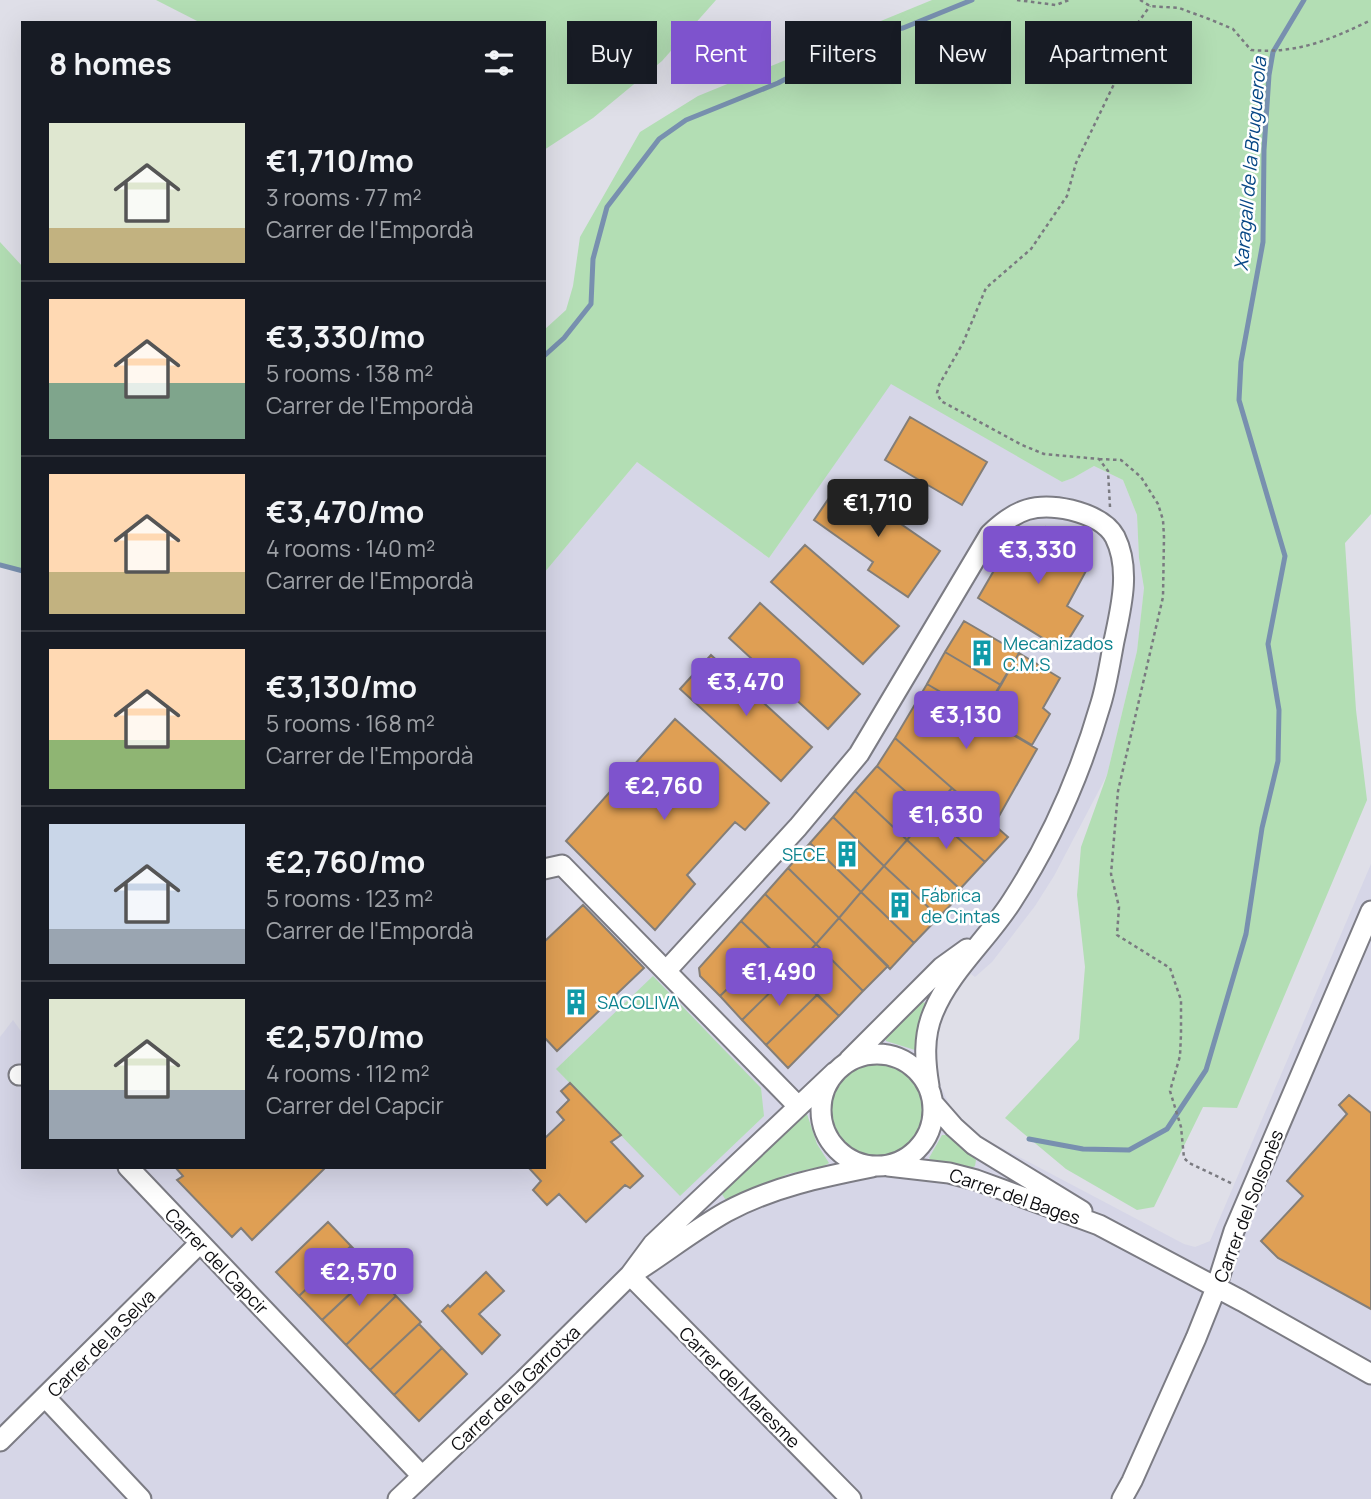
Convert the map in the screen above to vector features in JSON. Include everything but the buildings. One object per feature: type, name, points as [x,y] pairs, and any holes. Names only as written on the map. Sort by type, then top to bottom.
[{"type":"street","points":[[666,971],[798,827],[859,754],[990,534],[1014,513],[1045,506],[1073,511],[1106,527]]},
{"type":"street","name":"Carrer de la Garrotxa","points":[[931,1095],[925,1057],[932,1015],[953,978],[1012,902],[1041,852],[1073,782],[1101,702],[1123,587],[1123,559],[1106,527]]},
{"type":"street","points":[[546,869],[562,865],[797,1105]]},
{"type":"street","name":"Carrer del Solsonès","points":[[1122,1499],[1191,1350],[1216,1287],[1234,1231],[1371,911]]},
{"type":"street","name":"Carrer de la Garrotxa","points":[[398,1499],[524,1380],[630,1275],[653,1244],[797,1105],[841,1067],[943,967],[990,932]]},
{"type":"street","points":[[862,1055],[893,1055],[914,1068],[931,1095],[930,1131],[923,1143],[914,1154],[882,1166],[860,1164],[845,1157],[825,1132],[821,1101],[826,1085],[841,1067],[862,1055]]},
{"type":"street","name":"Carrer del Bages","points":[[931,1095],[974,1145],[1074,1205],[1099,1225]]},
{"type":"street","name":"Carrer de la Garrotxa","points":[[630,1275],[703,1226],[758,1198],[804,1182],[882,1166]]},
{"type":"street","name":"Carrer del Bages","points":[[882,1166],[949,1172],[1099,1225],[1371,1374]]},
{"type":"street","name":"Carrer del Capcir","points":[[130,1169],[422,1476]]},
{"type":"street","name":"Carrer de la Selva","points":[[0,1441],[200,1243]]},
{"type":"street","name":"Carrer del Maresme","points":[[630,1275],[851,1499]]},
{"type":"street","points":[[46,1398],[141,1499]]},
{"type":"path","points":[[1017,0],[1056,5],[1069,0]]},
{"type":"path","points":[[1140,0],[1150,6],[1179,8],[1209,19],[1233,30],[1251,50],[1273,52],[1295,50],[1371,20]]},
{"type":"path","points":[[1150,6],[1137,24],[1127,57],[1076,163],[1067,196],[1031,249],[986,288],[963,343],[937,393],[941,401],[1044,454],[1121,460],[1141,477],[1158,504],[1164,537],[1163,597],[1118,791],[1111,874],[1119,907],[1117,935],[1171,968],[1181,1000],[1180,1056],[1170,1091],[1181,1127],[1184,1158],[1237,1186]]},
{"type":"path","points":[[1099,459],[1108,471],[1106,527]]},
{"type":"shaded area","points":[[891,383],[1062,482],[1094,466],[1123,480],[1137,515],[1139,558],[1144,588],[1137,651],[1107,775],[1054,876],[1035,906],[992,962],[975,977],[971,974],[950,1000],[936,1039],[935,1063],[941,1087],[952,1110],[970,1131],[1184,1244],[1195,1247],[1210,1241],[1371,864],[1371,1499],[0,1499],[0,1037],[13,1020],[21,1031],[21,1169],[546,1169],[546,571],[637,462],[769,558]]},
{"type":"green space","points":[[156,0],[716,0],[697,21],[671,21],[671,51],[657,65],[657,21],[567,21],[567,84],[634,84],[593,118],[546,149],[546,21],[197,21]]},
{"type":"green space","points":[[932,0],[1371,0],[1371,514],[1345,543],[1356,710],[1367,800],[1237,1108],[1203,1107],[1154,1207],[1137,1210],[1066,1169],[1005,1118],[1079,1039],[1085,967],[1077,895],[1081,847],[1107,775],[1137,651],[1144,588],[1139,558],[1137,515],[1123,480],[1094,466],[1062,482],[891,384],[769,558],[637,462],[546,571],[546,328],[566,310],[573,286],[580,237],[640,132],[698,96],[727,84],[771,84],[771,66],[785,60],[785,84],[901,84],[901,21],[881,21]]},
{"type":"green space","points":[[0,242],[21,265],[21,571],[0,565]]},
{"type":"green space","points":[[653,976],[761,1088],[764,1116],[680,1196],[556,1069]]},
{"type":"green space","points":[[921,1002],[927,1003],[915,1050],[886,1041],[886,1035]]},
{"type":"green space","points":[[876,1059],[895,1063],[912,1073],[922,1090],[926,1109],[922,1128],[912,1145],[895,1155],[876,1159],[857,1155],[840,1145],[830,1128],[826,1109],[830,1090],[840,1073],[857,1063]]},
{"type":"green space","points":[[807,1114],[817,1144],[829,1163],[788,1174],[730,1200],[725,1199],[722,1194],[724,1188],[801,1115]]},
{"type":"green space","points":[[942,1135],[949,1135],[976,1160],[975,1166],[970,1169],[933,1162],[929,1158]]},
{"type":"waterway","points":[[546,354],[564,338],[591,304],[593,259],[607,207],[659,139],[686,120],[778,83],[811,66],[836,44],[868,34],[903,28],[972,0]]},
{"type":"waterway","name":"Xaragall de la Bruguerola","points":[[1029,1139],[1083,1149],[1129,1150],[1167,1129],[1206,1070],[1246,934],[1262,828],[1278,761],[1279,710],[1268,644],[1285,556],[1239,400],[1241,362],[1263,242],[1264,150],[1273,52],[1304,0]]},
{"type":"waterway","points":[[0,565],[21,570]]},
{"type":"place","name":"Mecanizados C.M.S","points":[[982,653]]},
{"type":"place","name":"SECE","points":[[847,854]]},
{"type":"place","name":"Fábrica de Cintas","points":[[900,905]]},
{"type":"place","name":"SACOLIVA","points":[[576,1002]]}]
